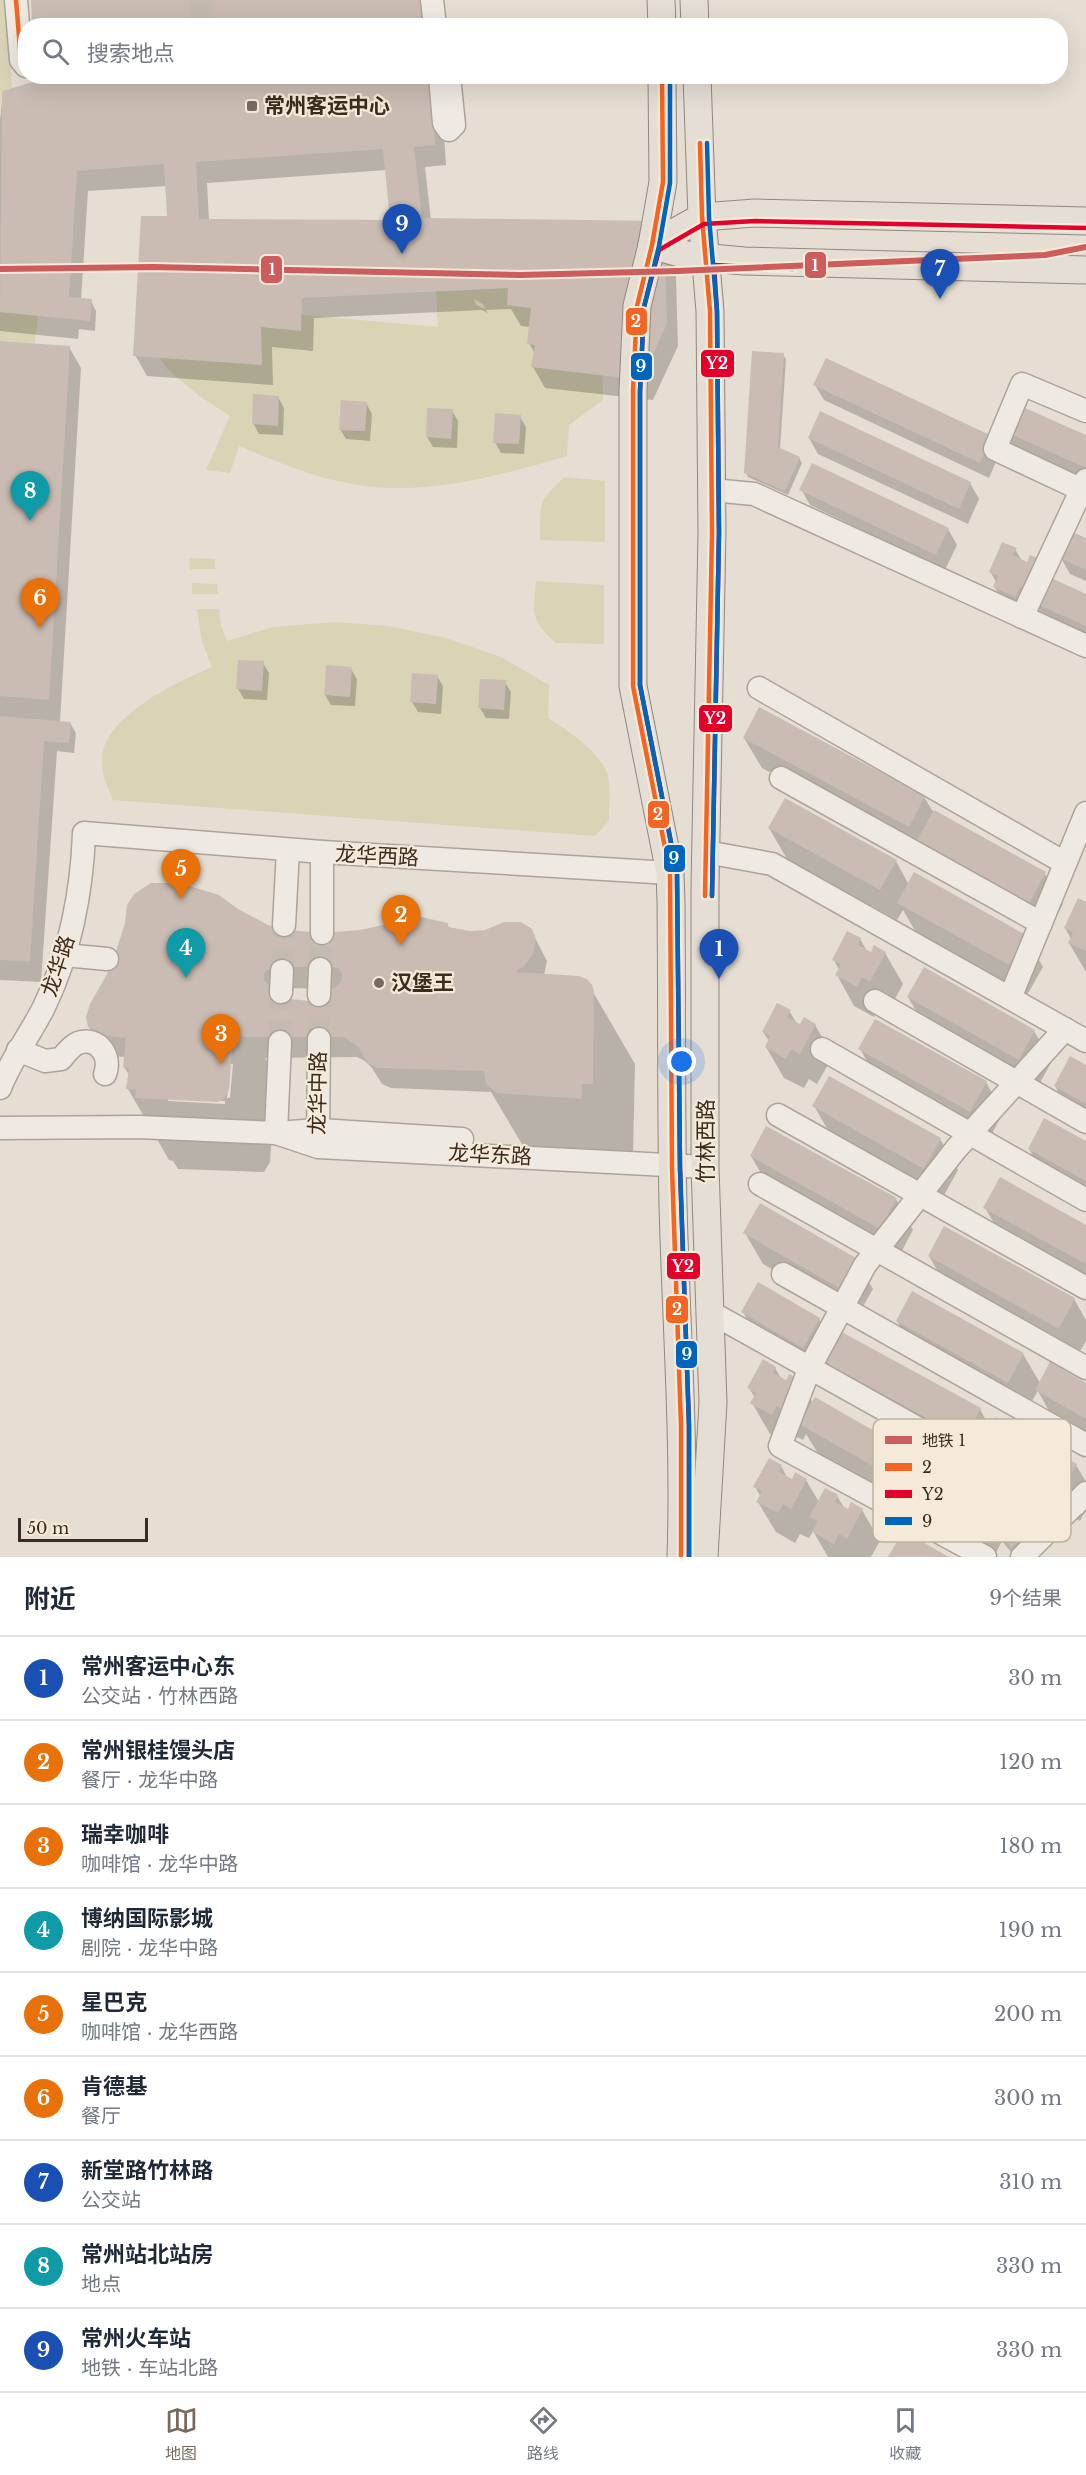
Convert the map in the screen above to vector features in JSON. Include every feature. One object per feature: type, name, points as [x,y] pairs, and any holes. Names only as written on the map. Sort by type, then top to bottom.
[{"type":"main road","points":[[661,0],[662,18]]},
{"type":"main road","points":[[694,0],[695,18]]},
{"type":"main road","name":"竹林西路","points":[[662,84],[663,182],[652,245],[637,306],[633,391],[633,686],[670,873],[673,1159],[679,1400],[683,1435],[681,1557]]},
{"type":"main road","name":"竹林西路","points":[[697,84],[702,217],[698,256],[710,311],[712,490],[706,852],[706,1160],[713,1403],[704,1557]]},
{"type":"main road","points":[[652,245],[702,217],[755,213],[1086,220]]},
{"type":"main road","points":[[652,245],[698,256],[744,261],[1086,270]]},
{"type":"street","points":[[16,0],[18,24]]},
{"type":"street","points":[[432,0],[434,18]]},
{"type":"street","points":[[442,0],[444,18]]},
{"type":"street","points":[[441,84],[444,123],[450,130],[454,125],[450,84]]},
{"type":"street","points":[[1023,617],[1084,485],[995,449],[1022,384],[1086,411]]},
{"type":"street","points":[[712,490],[754,494],[1086,646]]},
{"type":"street","points":[[759,688],[1065,863]]},
{"type":"street","points":[[781,778],[1041,923]]},
{"type":"street","points":[[1010,998],[1086,813]]},
{"type":"street","name":"龙华西路","points":[[84,833],[288,850],[670,873]]},
{"type":"street","name":"龙华路","points":[[0,1088],[8,1066],[44,1009],[61,969],[82,875],[84,833]]},
{"type":"street","points":[[284,925],[288,850]]},
{"type":"street","points":[[322,852],[322,933]]},
{"type":"street","points":[[706,852],[772,864],[1086,1041]]},
{"type":"street","points":[[64,955],[107,959]]},
{"type":"street","points":[[319,995],[320,969]]},
{"type":"street","points":[[875,1001],[1086,1122]]},
{"type":"street","points":[[873,1496],[780,1446],[810,1367],[865,1265],[970,1134],[1065,1029]]},
{"type":"street","name":"龙华中路","points":[[318,1138],[319,1038]]},
{"type":"street","points":[[18,1050],[45,1061],[61,1059],[69,1049],[80,1042],[94,1044],[106,1053],[109,1064],[105,1074]]},
{"type":"street","name":"龙华中路","points":[[276,1133],[280,1042]]},
{"type":"street","points":[[822,1049],[1086,1200]]},
{"type":"street","points":[[778,1115],[1086,1287]]},
{"type":"street","name":"龙华东路","points":[[0,1128],[139,1127],[276,1133],[318,1138],[706,1160]]},
{"type":"street","points":[[760,1184],[1086,1368]]},
{"type":"street","points":[[783,1274],[1040,1419]]},
{"type":"street","points":[[710,1312],[902,1419]]},
{"type":"street","points":[[1071,1437],[1086,1445]]},
{"type":"street","points":[[957,1542],[985,1557]]},
{"type":"street","points":[[1022,1557],[1037,1542]]},
{"type":"shaded area","points":[[0,0],[5,0],[12,89],[2,91],[0,108]]},
{"type":"shaded area","points":[[600,258],[603,400],[569,425],[567,456],[456,483],[428,487],[371,487],[329,479],[303,471],[239,446],[230,473],[206,470],[230,416],[198,395],[166,368],[145,333],[283,313],[438,327],[435,271]]},
{"type":"shaded area","points":[[0,312],[38,316],[35,343],[0,341]]},
{"type":"shaded area","points":[[565,477],[605,481],[605,542],[540,540],[542,504],[549,492]]},
{"type":"shaded area","points":[[189,558],[215,559],[215,569],[190,569]]},
{"type":"shaded area","points":[[536,581],[604,585],[604,644],[556,643],[541,628],[535,616]]},
{"type":"shaded area","points":[[192,583],[217,584],[218,594],[192,594]]},
{"type":"shaded area","points":[[197,609],[219,609],[221,626],[227,641],[273,627],[335,622],[388,626],[446,638],[501,657],[549,685],[548,718],[582,742],[597,756],[607,773],[609,783],[609,821],[595,836],[113,800],[104,775],[102,760],[106,744],[115,729],[128,715],[162,691],[212,667],[202,642]]},
{"type":"building","points":[[31,0],[424,0],[425,18],[32,18]]},
{"type":"building","points":[[26,84],[431,84],[435,145],[414,147],[422,218],[664,221],[667,324],[641,380],[531,367],[535,345],[527,344],[531,308],[507,305],[508,288],[302,298],[301,331],[261,327],[262,365],[133,356],[141,216],[167,216],[164,164],[77,171],[69,297],[92,299],[90,321],[0,312],[2,91]],"holes":[[[383,149],[390,220],[199,219],[196,162]]]},
{"type":"building","points":[[474,299],[483,304],[485,309],[476,305]]},
{"type":"building","points":[[0,341],[70,346],[49,700],[0,696]]},
{"type":"building","points":[[752,351],[784,353],[778,447],[800,457],[785,491],[744,473]]},
{"type":"building","points":[[826,358],[992,436],[980,463],[813,385]]},
{"type":"building","points":[[253,394],[279,396],[278,426],[252,424]]},
{"type":"building","points":[[341,400],[367,402],[365,431],[339,430]]},
{"type":"building","points":[[1016,404],[1086,435],[1086,468],[1004,431]]},
{"type":"building","points":[[427,408],[453,409],[451,439],[426,437]]},
{"type":"building","points":[[820,411],[971,482],[959,509],[808,438]]},
{"type":"building","points":[[495,413],[521,415],[519,444],[493,443]]},
{"type":"building","points":[[812,463],[949,528],[936,555],[799,490]]},
{"type":"building","points":[[1072,532],[1086,538],[1086,570],[1060,558]]},
{"type":"building","points":[[1002,542],[1017,548],[1013,555],[1027,562],[1030,555],[1042,560],[1028,591],[1020,587],[1015,597],[993,587],[998,576],[989,572]]},
{"type":"building","points":[[1051,578],[1086,594],[1086,626],[1039,605]]},
{"type":"building","points":[[238,660],[264,661],[262,691],[236,689]]},
{"type":"building","points":[[326,665],[352,667],[350,697],[324,695]]},
{"type":"building","points":[[412,673],[438,675],[436,704],[410,702]]},
{"type":"building","points":[[480,679],[506,680],[504,710],[478,708]]},
{"type":"building","points":[[759,707],[925,796],[909,827],[743,738]]},
{"type":"building","points":[[0,716],[71,722],[69,743],[44,741],[30,961],[0,960]]},
{"type":"building","points":[[785,798],[897,860],[880,890],[768,828]]},
{"type":"building","points":[[934,810],[1046,872],[1029,903],[917,840]]},
{"type":"building","points":[[914,872],[1026,935],[1009,965],[897,903]]},
{"type":"building","points":[[151,883],[180,883],[219,895],[238,909],[268,925],[288,930],[322,933],[360,930],[411,919],[412,915],[448,923],[448,927],[470,931],[485,930],[504,922],[521,922],[532,929],[536,939],[533,954],[524,966],[515,972],[579,976],[587,979],[592,985],[594,991],[593,1084],[582,1084],[582,1099],[497,1093],[486,1084],[484,1071],[378,1068],[368,1063],[358,1047],[344,1037],[233,1037],[229,1090],[223,1100],[217,1102],[135,1098],[136,1090],[126,1089],[129,1069],[123,1067],[126,1038],[100,1035],[88,1027],[86,1017],[90,1004],[111,967],[125,923],[127,905],[134,894]],"holes":[[[328,966],[338,968],[342,974],[341,982],[323,997],[309,1001],[291,999],[273,990],[264,980],[264,973],[271,968]]]},
{"type":"building","points":[[1078,898],[1086,902],[1086,951],[1068,943],[1073,932],[1064,928]]},
{"type":"building","points":[[847,931],[861,938],[858,945],[871,952],[874,945],[886,952],[870,982],[862,977],[857,987],[835,975],[841,964],[832,960]]},
{"type":"building","points":[[924,967],[1035,1030],[1019,1060],[907,997]]},
{"type":"building","points":[[777,1003],[791,1010],[787,1017],[800,1024],[804,1017],[816,1024],[800,1054],[791,1049],[786,1059],[765,1047],[770,1036],[762,1032]]},
{"type":"building","points":[[875,1019],[987,1081],[970,1112],[858,1049]]},
{"type":"building","points":[[1070,1056],[1086,1065],[1086,1104],[1054,1086]]},
{"type":"building","points":[[829,1076],[941,1138],[924,1169],[812,1106]]},
{"type":"building","points":[[1044,1118],[1086,1141],[1086,1181],[1028,1149]]},
{"type":"building","points":[[766,1126],[897,1198],[880,1229],[750,1156]]},
{"type":"building","points":[[1000,1177],[1086,1225],[1086,1264],[983,1208]]},
{"type":"building","points":[[760,1203],[856,1258],[839,1288],[743,1233]]},
{"type":"building","points":[[944,1226],[1075,1298],[1059,1329],[928,1256]]},
{"type":"building","points":[[758,1282],[820,1318],[803,1348],[741,1312]]},
{"type":"building","points":[[912,1291],[1024,1353],[1008,1383],[896,1321]]},
{"type":"building","points":[[840,1331],[981,1408],[975,1419],[928,1419],[824,1362]]},
{"type":"building","points":[[763,1359],[776,1367],[773,1373],[786,1380],[789,1374],[801,1380],[785,1410],[777,1406],[772,1415],[750,1403],[756,1393],[747,1388]]},
{"type":"building","points":[[1050,1362],[1086,1383],[1086,1419],[1035,1390]]},
{"type":"building","points":[[815,1397],[873,1430],[873,1466],[799,1424]]},
{"type":"building","points":[[769,1458],[782,1465],[779,1472],[792,1479],[795,1472],[807,1479],[791,1509],[783,1504],[778,1513],[756,1502],[762,1491],[753,1487]]},
{"type":"building","points":[[1071,1461],[1077,1464],[1071,1475]]},
{"type":"building","points":[[825,1488],[838,1495],[835,1502],[848,1509],[851,1502],[863,1509],[847,1539],[839,1534],[834,1544],[812,1532],[818,1521],[809,1517]]},
{"type":"building","points":[[897,1542],[922,1542],[949,1557],[888,1557]]},
{"type":"building","points":[[1007,1542],[1017,1542],[1011,1547]]},
{"type":"tunnel","points":[[200,0],[201,18]]},
{"type":"tunnel","points":[[282,971],[284,925]]},
{"type":"tunnel","points":[[320,969],[322,933]]},
{"type":"tunnel","points":[[280,1042],[281,992]]},
{"type":"tunnel","points":[[319,995],[319,1039]]},
{"type":"metro line","name":"1","points":[[0,269],[153,267],[520,275],[678,271],[1045,255],[1086,247]]},
{"type":"transit line","name":"2","points":[[16,0],[18,24]]},
{"type":"transit line","name":"2","points":[[662,84],[663,182],[652,245],[637,306],[633,391],[633,686],[670,873],[672,1168],[681,1425],[681,1557]]},
{"type":"transit line","name":"9","points":[[670,84],[670,183],[659,246],[644,307],[640,391],[640,685],[677,873],[680,1168],[689,1425],[689,1557]]},
{"type":"transit line","name":"2","points":[[700,143],[702,217],[710,311],[712,533],[705,896]]},
{"type":"transit line","name":"9","points":[[707,143],[709,217],[717,311],[719,533],[712,896]]},
{"type":"transit line","name":"Y2","points":[[689,1557],[689,1425],[680,1168],[677,873],[640,685],[640,391],[644,307],[659,250],[704,224],[755,221],[1086,228]]},
{"type":"transit line","name":"Y2","points":[[712,896],[719,533],[717,311],[714,265],[793,269]]},
{"type":"place","name":"常州客运中心","points":[[252,106]]},
{"type":"place","name":"常州火车站","points":[[402,254]]},
{"type":"place","name":"新堂路竹林路","points":[[940,299]]},
{"type":"place","name":"常州站北站房","points":[[30,521]]},
{"type":"place","name":"肯德基","points":[[40,628]]},
{"type":"place","name":"星巴克","points":[[181,899]]},
{"type":"place","name":"常州银桂馒头店","points":[[401,945]]},
{"type":"place","name":"博纳国际影城","points":[[186,978]]},
{"type":"place","name":"常州客运中心东","points":[[719,979]]},
{"type":"place","name":"汉堡王","points":[[379,983]]},
{"type":"place","name":"瑞幸咖啡","points":[[221,1064]]}]
